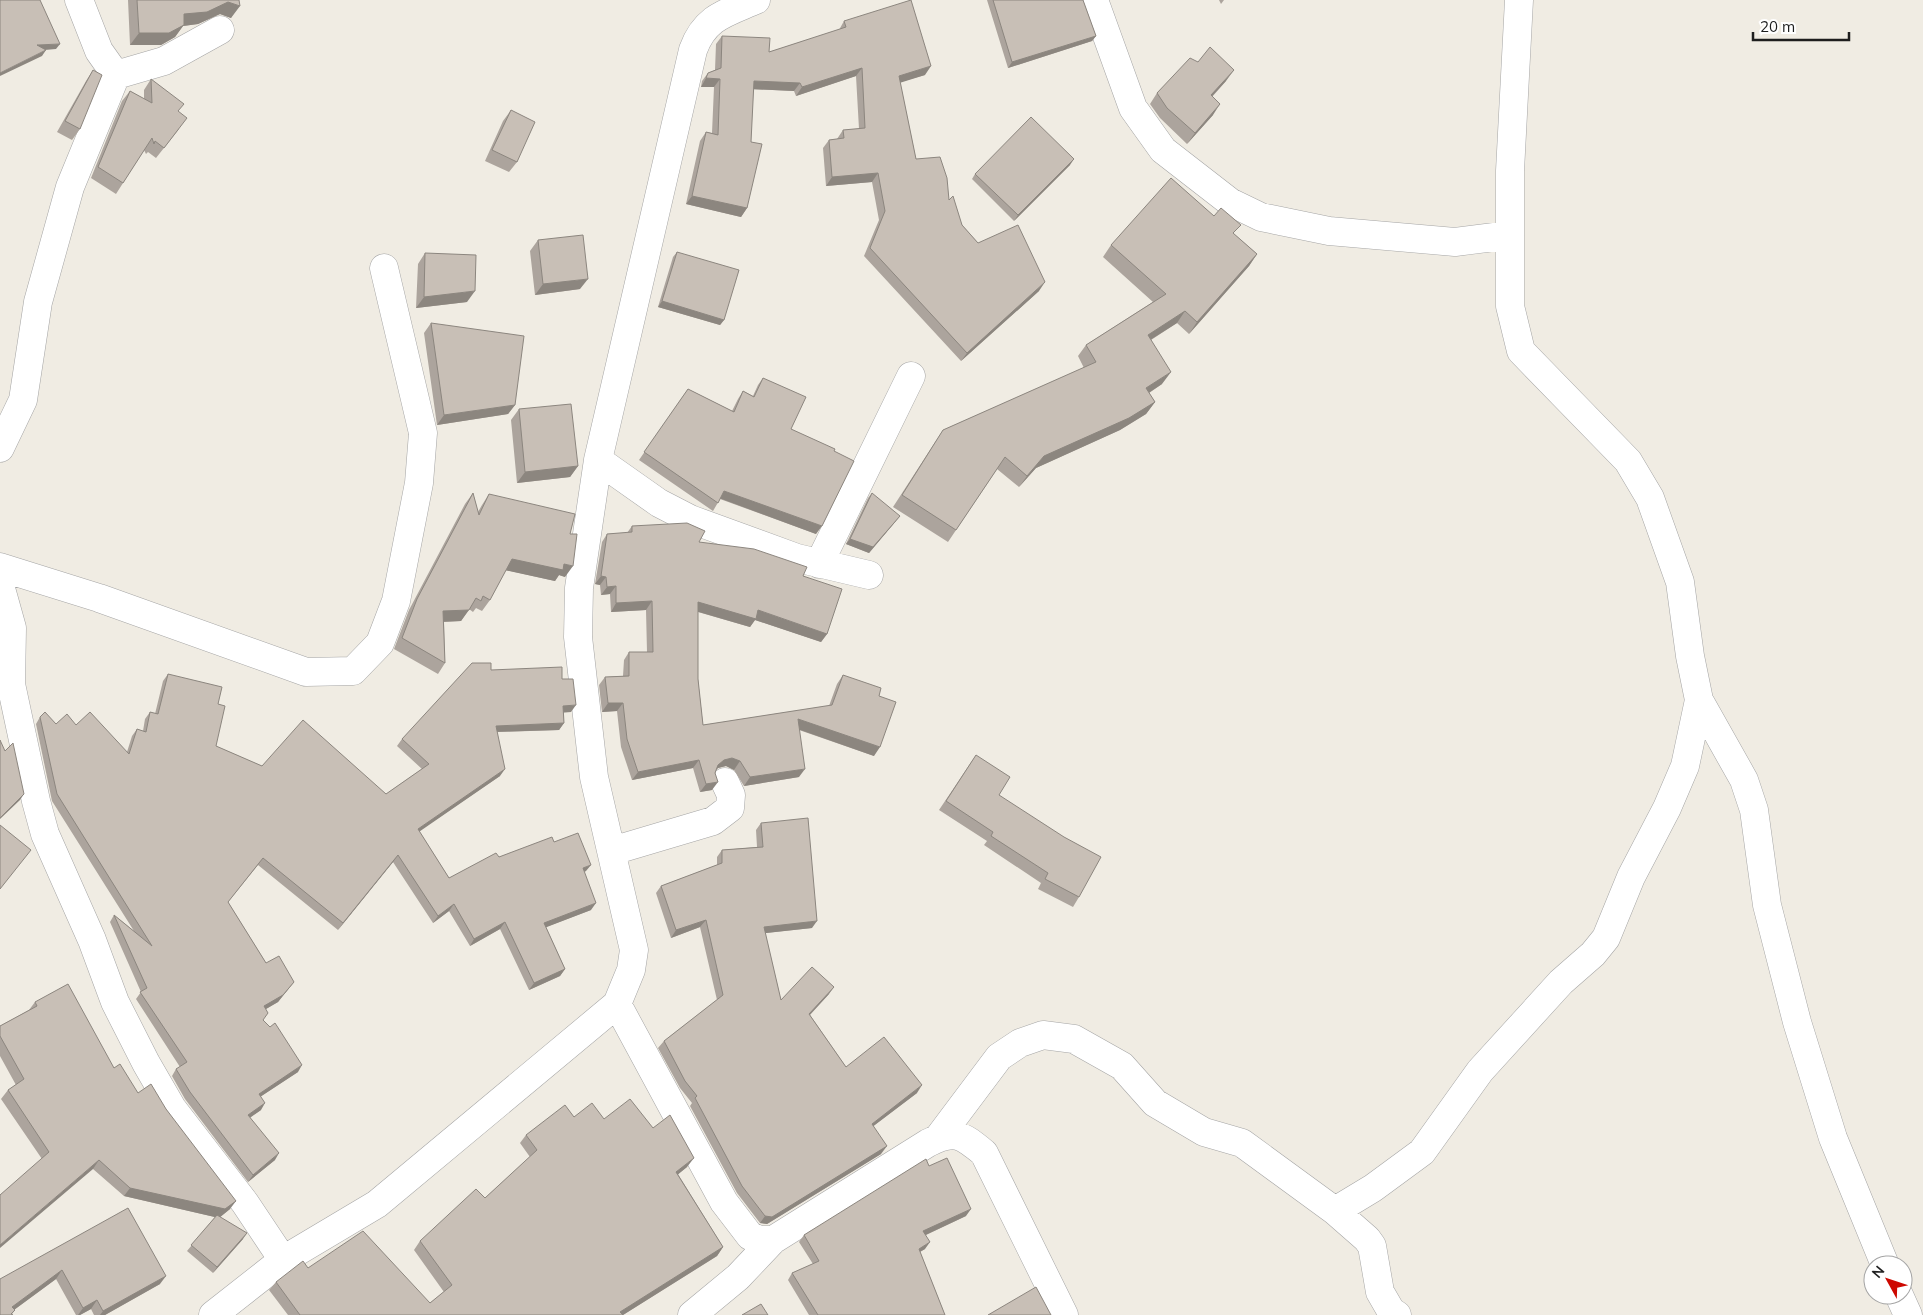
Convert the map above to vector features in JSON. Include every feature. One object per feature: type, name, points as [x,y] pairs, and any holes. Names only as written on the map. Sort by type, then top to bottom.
[{"type":"street","points":[[79,0],[99,51],[116,75]]},
{"type":"street","points":[[213,1315],[283,1260],[377,1204],[616,1004],[631,970],[634,950],[594,778],[578,637],[578,588],[598,460],[693,50],[699,34],[715,17],[756,0]]},
{"type":"street","points":[[1094,0],[1133,108],[1163,150],[1230,202],[1261,217],[1329,231],[1455,242],[1510,235]]},
{"type":"street","points":[[1519,0],[1510,170],[1510,306],[1521,351],[1628,461],[1650,498],[1680,582],[1690,656],[1699,700],[1744,780],[1754,810],[1766,906],[1797,1022],[1833,1138],[1881,1255]]},
{"type":"street","points":[[116,75],[164,61],[220,30]]},
{"type":"street","points":[[0,448],[23,400],[38,302],[70,187],[116,75]]},
{"type":"street","points":[[0,567],[99,598],[306,672],[352,671],[380,643],[396,601],[420,483],[424,433],[384,268]]},
{"type":"street","points":[[819,564],[911,376]]},
{"type":"street","points":[[598,460],[659,503],[690,519],[819,564],[869,575]]},
{"type":"street","points":[[0,585],[12,628],[6,688],[45,834],[92,940],[115,1002],[146,1063],[172,1108],[244,1203],[283,1260]]},
{"type":"street","points":[[1335,1211],[1373,1188],[1422,1152],[1480,1071],[1561,982],[1593,954],[1606,938],[1631,877],[1685,766],[1699,700]]},
{"type":"street","points":[[612,851],[713,821],[730,808],[731,795],[725,782]]},
{"type":"street","points":[[616,1004],[724,1202],[750,1236],[760,1240],[774,1240]]},
{"type":"street","points":[[939,1137],[999,1057],[1020,1043],[1043,1035],[1074,1039],[1122,1066],[1155,1102],[1204,1132],[1242,1143],[1335,1211],[1367,1239],[1372,1246],[1380,1292],[1391,1311],[1397,1315]]},
{"type":"street","points":[[692,1315],[738,1276],[774,1240],[946,1134],[958,1135],[968,1140],[984,1154],[1064,1315]]},
{"type":"building","points":[[0,0],[40,0],[60,44],[37,45],[46,50],[0,73]]},
{"type":"building","points":[[137,0],[239,0],[240,6],[228,2],[207,12],[184,14],[184,25],[169,33],[139,33]]},
{"type":"building","points":[[911,0],[931,66],[899,76],[916,159],[940,157],[947,178],[949,200],[953,196],[962,225],[978,243],[1018,225],[1045,282],[967,353],[870,248],[885,211],[878,173],[832,177],[829,140],[844,138],[843,130],[865,128],[862,68],[802,87],[800,83],[754,81],[751,142],[762,144],[747,208],[692,196],[706,132],[718,135],[720,79],[706,78],[708,73],[721,68],[722,36],[770,38],[769,52],[846,27],[844,21]]},
{"type":"building","points":[[993,0],[1083,0],[1096,36],[1012,62]]},
{"type":"building","points":[[1210,47],[1234,70],[1211,95],[1220,104],[1195,133],[1167,108],[1157,93],[1190,58],[1198,62]]},
{"type":"building","points":[[93,70],[102,75],[80,129],[65,121]]},
{"type":"building","points":[[151,79],[184,104],[178,111],[187,118],[164,148],[155,141],[154,144],[152,138],[123,183],[98,167],[130,91],[152,103]]},
{"type":"building","points":[[511,110],[535,122],[517,162],[492,150]]},
{"type":"building","points":[[1031,117],[1074,159],[1018,215],[975,174]]},
{"type":"building","points":[[1171,178],[1214,216],[1221,208],[1241,225],[1233,233],[1257,254],[1197,322],[1185,311],[1148,335],[1171,372],[1146,388],[1155,402],[1129,418],[1044,456],[1027,476],[1005,457],[956,530],[902,495],[943,430],[1096,362],[1086,345],[1166,294],[1111,245]]},
{"type":"building","points":[[583,235],[588,279],[543,284],[538,240]]},
{"type":"building","points":[[677,252],[739,270],[724,320],[662,301]]},
{"type":"building","points":[[425,253],[476,255],[475,291],[424,297]]},
{"type":"building","points":[[431,323],[524,336],[515,405],[444,415]]},
{"type":"building","points":[[763,378],[806,397],[791,429],[835,449],[834,451],[854,461],[822,526],[724,491],[718,503],[644,452],[688,389],[734,412],[743,391],[754,397]]},
{"type":"building","points":[[571,404],[578,466],[525,472],[519,409]]},
{"type":"building","points":[[473,493],[479,515],[489,494],[575,514],[570,534],[577,534],[573,566],[564,564],[563,570],[512,559],[490,600],[483,596],[481,601],[476,598],[469,610],[443,611],[445,663],[402,638],[417,599]]},
{"type":"building","points":[[872,493],[900,516],[873,547],[850,539]]},
{"type":"building","points":[[687,523],[705,531],[699,542],[754,549],[807,567],[803,576],[842,589],[827,634],[758,610],[756,619],[698,602],[698,679],[703,725],[832,705],[843,675],[881,688],[879,696],[896,702],[880,747],[798,719],[805,769],[750,777],[740,761],[732,758],[724,760],[718,765],[715,773],[718,782],[706,784],[699,760],[638,772],[627,739],[623,703],[608,703],[605,677],[629,676],[629,652],[653,652],[652,601],[616,603],[616,586],[607,587],[606,577],[601,576],[607,534],[632,532],[632,526]]},
{"type":"building","points":[[472,663],[491,663],[491,670],[562,667],[562,679],[573,679],[576,705],[563,706],[564,723],[496,726],[505,769],[418,829],[449,878],[496,853],[499,857],[552,837],[554,842],[578,833],[591,865],[583,868],[596,903],[544,923],[565,969],[534,983],[505,922],[474,939],[454,904],[438,916],[398,855],[343,923],[263,858],[228,902],[266,963],[279,956],[294,982],[283,995],[264,1006],[268,1013],[263,1020],[270,1027],[275,1023],[302,1065],[259,1094],[265,1103],[248,1115],[279,1153],[253,1175],[190,1092],[176,1069],[187,1062],[140,992],[147,988],[114,915],[152,946],[57,794],[40,717],[45,712],[56,724],[67,714],[76,725],[90,712],[129,754],[137,729],[146,732],[150,712],[158,714],[168,674],[222,687],[218,704],[225,706],[216,746],[262,766],[303,720],[386,794],[429,764],[402,739]]},
{"type":"building","points":[[0,740],[5,751],[13,743],[24,794],[0,818]]},
{"type":"building","points":[[976,755],[1010,777],[999,795],[1064,837],[1101,857],[1079,897],[1045,879],[1048,873],[991,836],[993,832],[946,801]]},
{"type":"building","points":[[808,818],[817,921],[764,927],[781,1000],[812,967],[834,987],[809,1014],[846,1067],[884,1037],[922,1085],[872,1124],[887,1146],[772,1217],[765,1216],[742,1186],[695,1098],[697,1096],[685,1081],[664,1041],[723,995],[706,920],[676,930],[661,886],[722,863],[722,850],[763,847],[761,823]]},
{"type":"building","points":[[0,825],[31,850],[0,889]]},
{"type":"building","points":[[68,984],[114,1068],[120,1064],[138,1093],[151,1084],[166,1109],[236,1201],[225,1209],[130,1188],[99,1160],[0,1245],[0,1195],[49,1152],[8,1090],[24,1079],[0,1036],[0,1026],[37,1006],[35,1002]]},
{"type":"building","points":[[630,1099],[653,1128],[670,1115],[694,1158],[676,1172],[723,1247],[620,1312],[623,1315],[300,1315],[276,1282],[303,1261],[308,1268],[363,1231],[430,1303],[452,1285],[420,1241],[476,1189],[485,1198],[537,1150],[526,1135],[565,1105],[574,1117],[592,1103],[604,1119]]},
{"type":"building","points":[[947,1158],[971,1209],[923,1231],[930,1242],[919,1249],[945,1315],[818,1315],[792,1273],[819,1261],[804,1235],[926,1159],[929,1166]]},
{"type":"building","points":[[128,1208],[166,1276],[103,1311],[97,1300],[83,1308],[62,1270],[12,1307],[15,1310],[11,1314],[13,1315],[0,1315],[0,1279]]},
{"type":"building","points":[[217,1215],[247,1233],[217,1267],[191,1245]]},
{"type":"building","points":[[1036,1287],[1051,1315],[988,1315]]},
{"type":"building","points":[[761,1304],[768,1315],[742,1315]]}]
